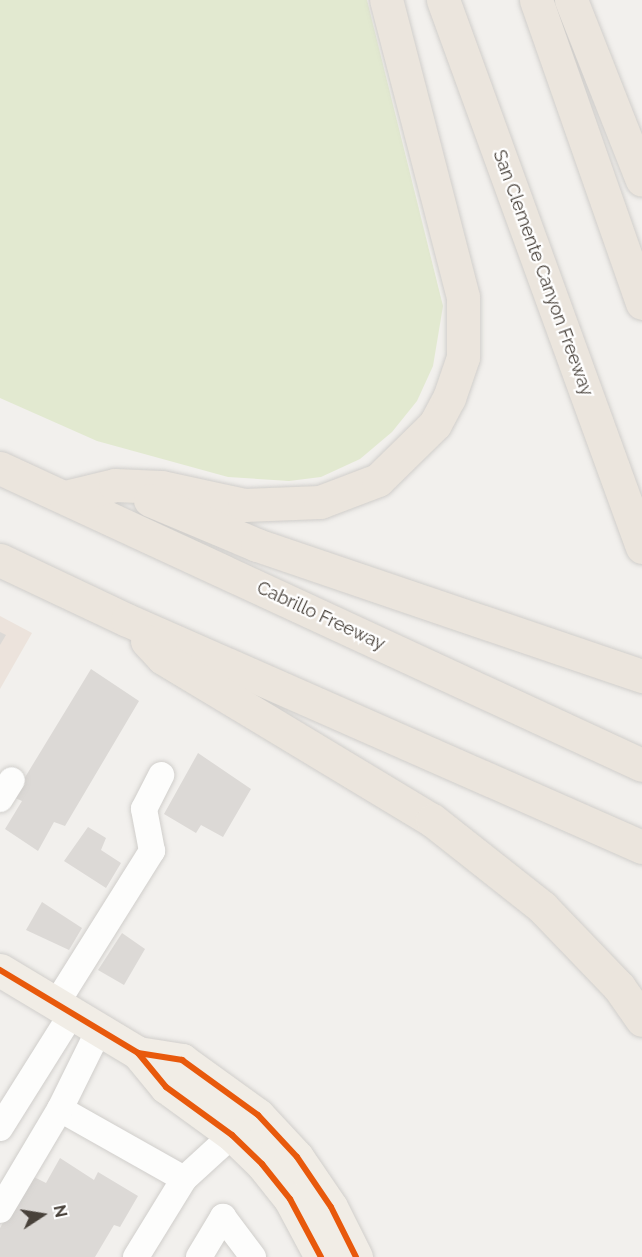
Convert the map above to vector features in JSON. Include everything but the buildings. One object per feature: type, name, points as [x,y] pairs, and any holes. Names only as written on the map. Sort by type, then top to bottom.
[{"type":"highway","points":[[65,497],[115,485],[161,487],[244,505],[320,502],[378,480],[428,432],[449,398],[463,357],[463,297],[386,0]]},
{"type":"highway","name":"San Clemente Canyon Freeway","points":[[443,0],[642,547]]},
{"type":"highway","points":[[536,0],[642,303]]},
{"type":"highway","points":[[571,0],[642,180]]},
{"type":"highway","name":"Cabrillo Freeway","points":[[0,468],[642,765]]},
{"type":"highway","points":[[115,485],[257,545],[537,638],[642,676]]},
{"type":"highway","points":[[0,560],[127,620],[639,845]]},
{"type":"highway","points":[[127,620],[163,658],[432,820],[542,907],[619,987],[642,1020]]},
{"type":"main road","points":[[0,970],[138,1053],[166,1087],[232,1135],[262,1164],[290,1199],[321,1257]]},
{"type":"main road","points":[[138,1053],[182,1060],[258,1116],[297,1157],[331,1207],[356,1257]]},
{"type":"lane","points":[[0,1128],[152,851],[144,810],[161,775]]},
{"type":"lane","points":[[0,1210],[60,1109],[99,1030]]},
{"type":"lane","points":[[60,1109],[184,1179]]},
{"type":"lane","points":[[136,1257],[184,1179],[232,1135]]},
{"type":"lane","points":[[200,1257],[223,1217],[253,1257]]},
{"type":"shaded area","points":[[0,616],[32,633],[0,689]]},
{"type":"green space","points":[[0,0],[367,0],[443,306],[433,366],[417,401],[392,432],[360,459],[321,477],[289,481],[228,477],[97,441],[0,398]]},
{"type":"cycle path","points":[[0,970],[138,1053],[166,1087],[232,1135],[262,1164],[290,1199],[321,1257]]},
{"type":"cycle path","points":[[138,1053],[182,1060],[258,1115],[297,1157],[331,1207],[356,1257]]}]
